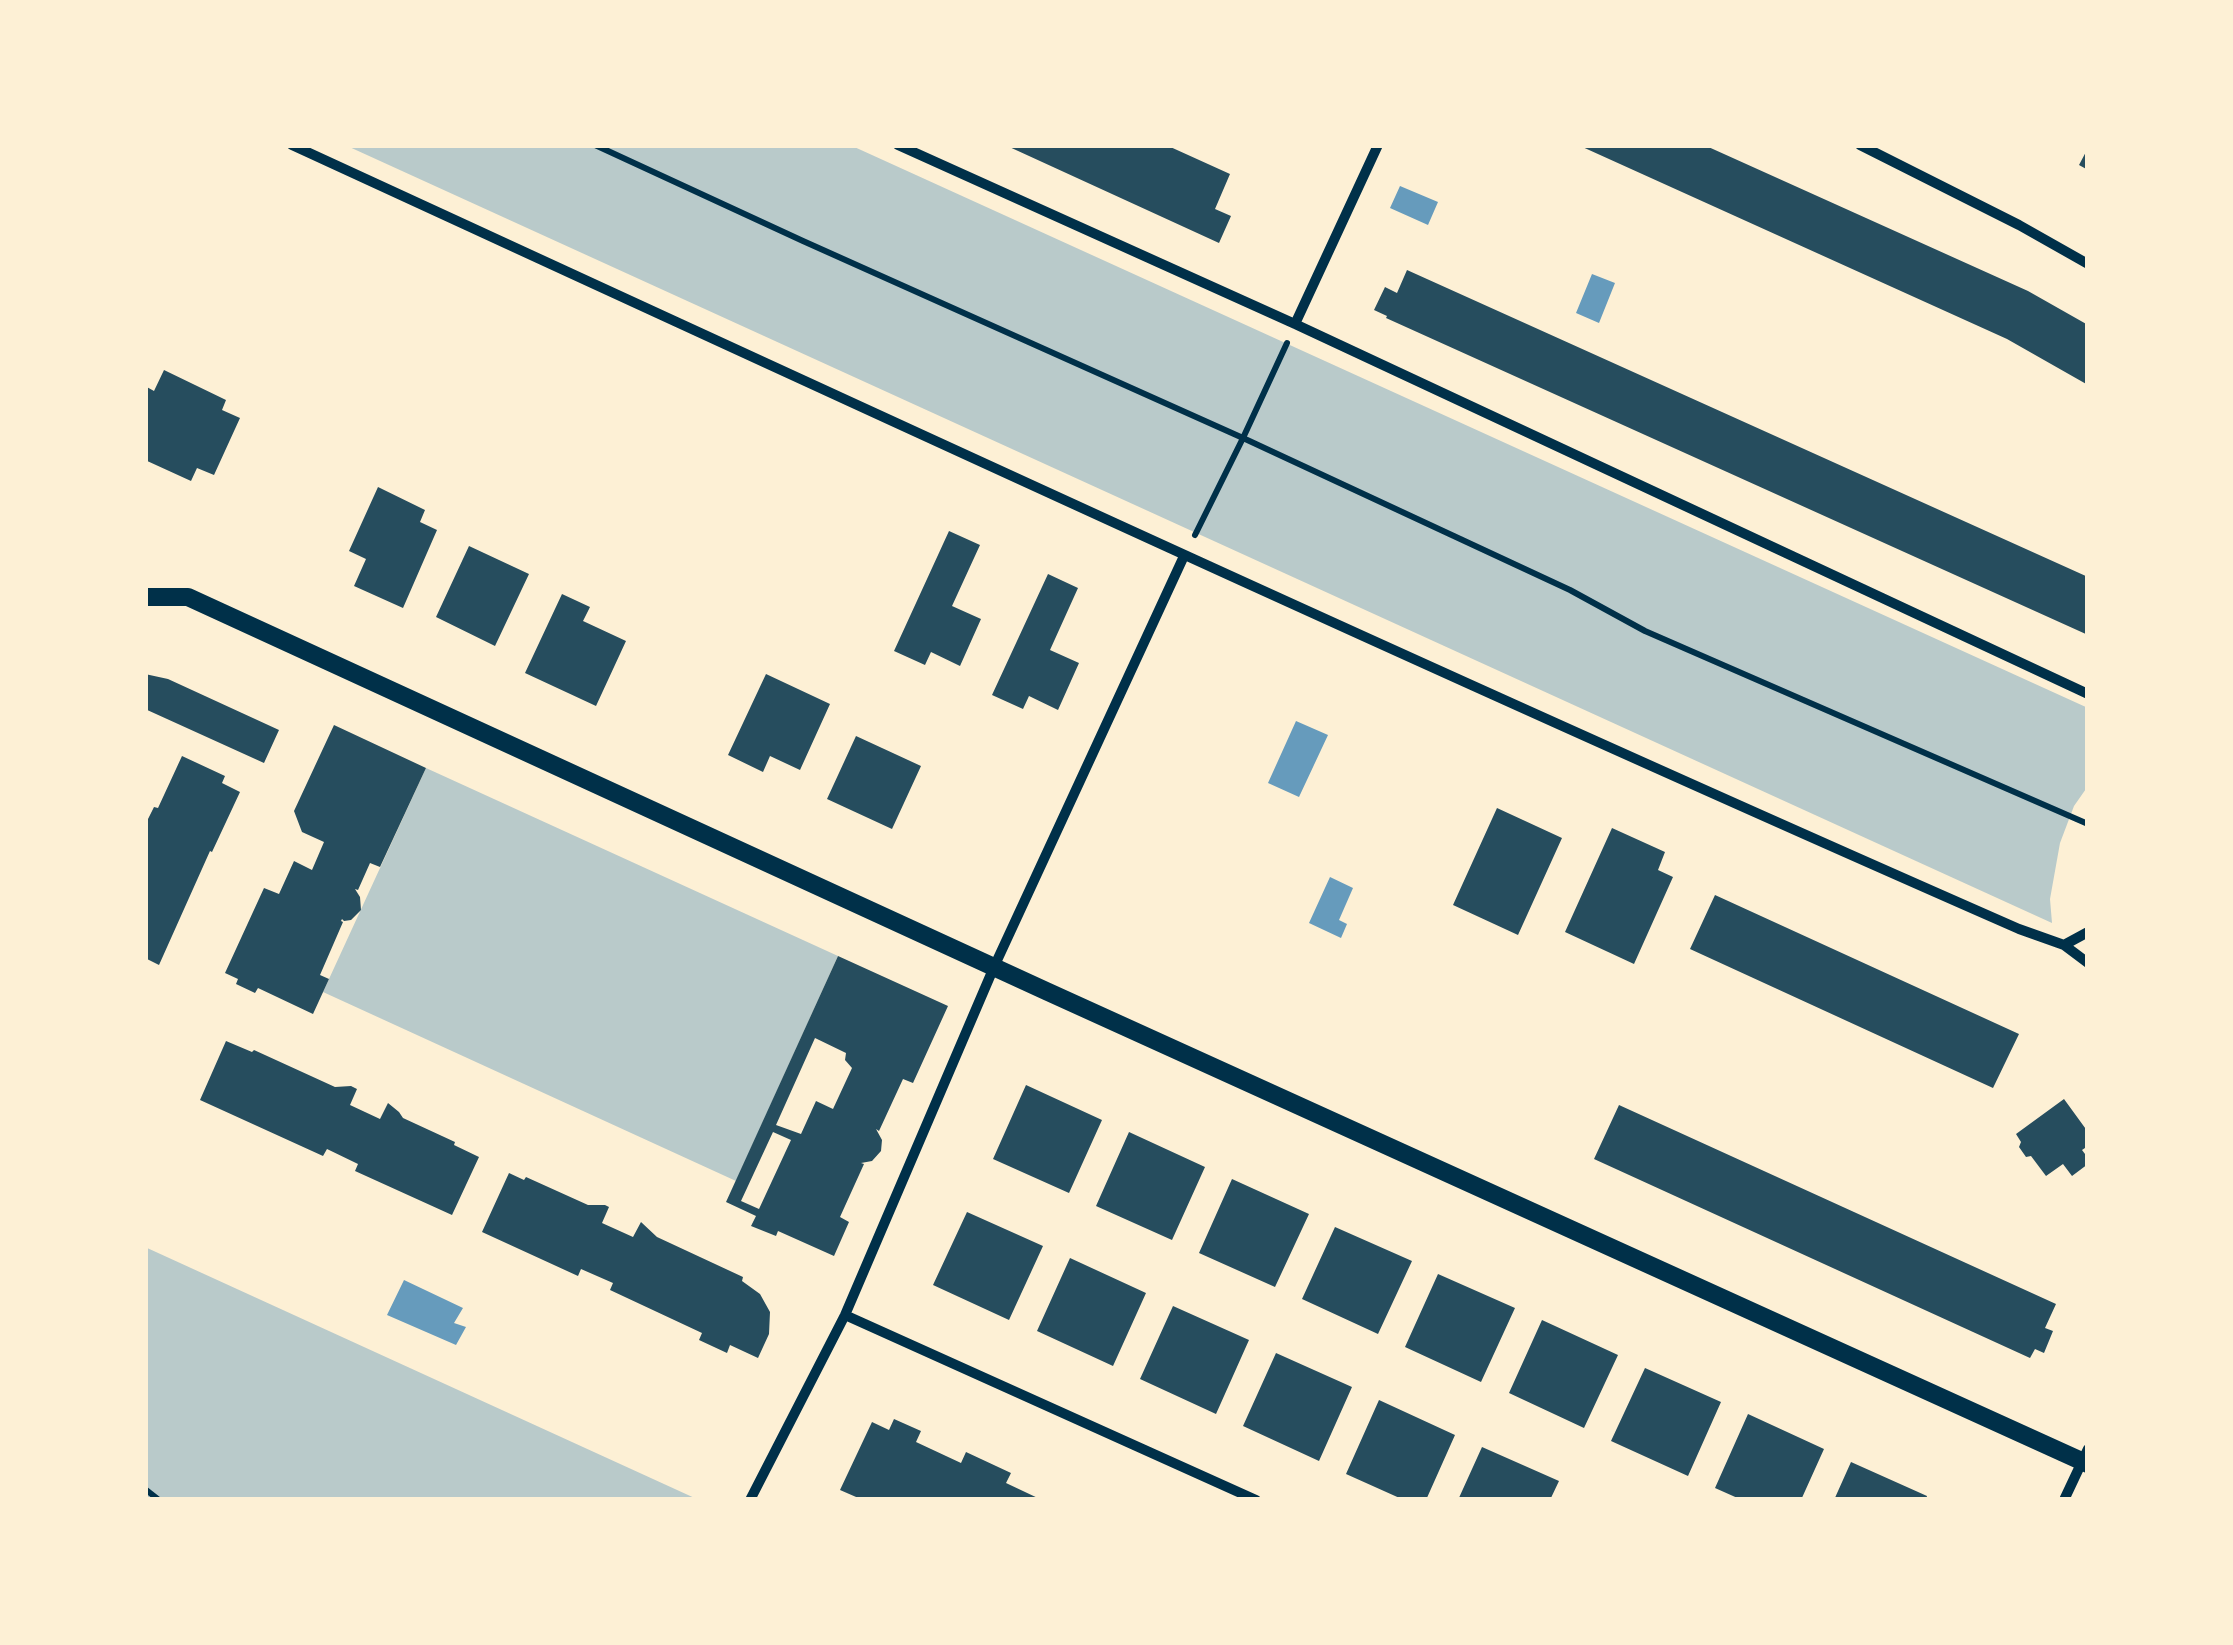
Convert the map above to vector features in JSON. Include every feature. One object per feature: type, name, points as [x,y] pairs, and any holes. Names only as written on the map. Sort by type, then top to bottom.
[{"type":"street","points":[[292,145],[1636,761],[2019,930],[2064,945],[2088,963]]},
{"type":"street","points":[[898,145],[1296,324],[2088,694]]},
{"type":"street","points":[[1296,324],[1378,145]]},
{"type":"street","points":[[1860,145],[2088,264]]},
{"type":"street","points":[[750,1500],[844,1315],[994,966],[1184,556]]},
{"type":"street","points":[[145,597],[188,597],[994,966],[2086,1458],[2064,1500]]},
{"type":"street","points":[[2064,945],[2088,932]]},
{"type":"street","points":[[844,1315],[1256,1500]]},
{"type":"path","points":[[595,145],[1243,438],[1570,590],[1644,630],[2088,824]]},
{"type":"path","points":[[1184,556],[1296,324]]},
{"type":"path","points":[[145,1489],[159,1500]]},
{"type":"shaded area","points":[[345,145],[850,145],[2088,708],[2088,786],[2074,806],[2060,843],[2050,899],[2052,923]]},
{"type":"shaded area","points":[[426,768],[838,956],[736,1181],[323,992]]},
{"type":"shaded area","points":[[145,1247],[699,1500],[145,1500]]},
{"type":"water","points":[[1400,186],[1438,202],[1428,225],[1390,208]]},
{"type":"water","points":[[1592,274],[1615,283],[1599,323],[1576,313]]},
{"type":"water","points":[[1296,721],[1328,735],[1299,797],[1268,783]]},
{"type":"water","points":[[1330,877],[1353,888],[1339,920],[1347,924],[1341,938],[1309,923]]},
{"type":"water","points":[[404,1280],[463,1308],[454,1323],[466,1327],[456,1345],[387,1315]]},
{"type":"building","points":[[1005,145],[1166,145],[1230,174],[1215,209],[1231,216],[1219,243]]},
{"type":"building","points":[[1578,145],[1704,145],[2028,291],[2088,325],[2088,385],[2007,339]]},
{"type":"building","points":[[2088,148],[2088,170],[2079,165]]},
{"type":"building","points":[[1407,270],[2088,577],[2088,635],[1386,318],[1374,310],[1385,287],[1397,293]]},
{"type":"building","points":[[164,370],[226,400],[222,410],[240,418],[214,475],[197,468],[191,481],[145,460],[145,386],[154,391]]},
{"type":"building","points":[[378,487],[425,510],[420,522],[437,530],[403,608],[354,586],[366,559],[349,551]]},
{"type":"building","points":[[949,531],[980,545],[952,606],[981,619],[960,666],[931,652],[925,665],[894,651]]},
{"type":"building","points":[[469,546],[529,574],[495,646],[436,617]]},
{"type":"building","points":[[1048,574],[1078,588],[1050,650],[1079,663],[1058,710],[1029,696],[1023,709],[992,695]]},
{"type":"building","points":[[562,594],[590,607],[583,621],[626,641],[596,706],[525,673]]},
{"type":"building","points":[[145,674],[168,679],[279,730],[264,763],[145,709]]},
{"type":"building","points":[[766,674],[830,704],[800,770],[770,756],[763,772],[728,755]]},
{"type":"building","points":[[334,725],[426,768],[380,867],[370,863],[358,890],[355,889],[361,910],[351,920],[341,921],[320,975],[329,979],[313,1014],[258,988],[255,993],[236,984],[238,979],[225,973],[264,888],[279,894],[294,861],[312,870],[324,842],[302,832],[294,811]]},
{"type":"building","points":[[856,736],[921,766],[892,829],[827,799]]},
{"type":"building","points":[[182,756],[225,776],[222,783],[240,792],[159,965],[145,958],[145,820],[154,807],[158,808]]},
{"type":"building","points":[[1497,808],[1562,838],[1518,935],[1453,905]]},
{"type":"building","points":[[1612,828],[1665,852],[1658,870],[1673,877],[1634,964],[1565,932]]},
{"type":"building","points":[[1715,895],[2019,1034],[1993,1088],[1690,949]]},
{"type":"building","points":[[838,956],[948,1006],[913,1083],[903,1079],[879,1131],[876,1129],[882,1140],[881,1151],[872,1161],[861,1163],[864,1164],[840,1217],[849,1222],[834,1256],[778,1231],[776,1236],[751,1226],[756,1216],[726,1202]],"holes":[[[815,1038],[846,1053],[845,1060],[852,1068],[833,1109],[816,1101],[801,1134],[776,1125]],[[773,1132],[791,1140],[759,1209],[741,1201]]]},
{"type":"building","points":[[226,1041],[335,1087],[351,1086],[357,1089],[350,1105],[380,1119],[388,1103],[403,1118],[479,1157],[452,1215],[355,1171],[358,1164],[327,1149],[323,1156],[200,1100]]},
{"type":"building","points":[[1026,1085],[1102,1120],[1069,1193],[993,1159]]},
{"type":"building","points":[[2064,1099],[2088,1132],[2088,1146],[2082,1150],[2088,1164],[2072,1176],[2063,1164],[2046,1176],[2031,1156],[2026,1157],[2016,1134]]},
{"type":"building","points":[[1619,1105],[2056,1304],[2045,1328],[2053,1331],[2044,1353],[2035,1349],[2030,1358],[1594,1159]]},
{"type":"building","points":[[1129,1132],[1205,1167],[1172,1240],[1096,1206]]},
{"type":"building","points":[[509,1173],[588,1205],[605,1205],[609,1207],[602,1223],[633,1237],[641,1222],[657,1237],[743,1277],[742,1281],[760,1294],[770,1312],[769,1334],[758,1358],[730,1345],[727,1353],[699,1340],[702,1333],[610,1290],[613,1283],[581,1269],[578,1276],[482,1232]]},
{"type":"building","points":[[1232,1179],[1309,1214],[1275,1287],[1199,1253]]},
{"type":"building","points":[[967,1212],[1043,1246],[1009,1320],[933,1285]]},
{"type":"building","points":[[1335,1227],[1412,1261],[1378,1334],[1302,1299]]},
{"type":"building","points":[[1070,1258],[1146,1293],[1113,1366],[1037,1331]]},
{"type":"building","points":[[1438,1274],[1515,1308],[1481,1382],[1405,1347]]},
{"type":"building","points":[[1173,1306],[1249,1340],[1216,1414],[1140,1379]]},
{"type":"building","points":[[1542,1320],[1618,1355],[1584,1428],[1509,1393]]},
{"type":"building","points":[[1276,1353],[1352,1387],[1319,1461],[1243,1426]]},
{"type":"building","points":[[1645,1368],[1721,1402],[1688,1476],[1611,1441]]},
{"type":"building","points":[[1379,1400],[1455,1435],[1426,1500],[1404,1500],[1346,1474]]},
{"type":"building","points":[[1748,1414],[1824,1449],[1801,1500],[1742,1500],[1715,1488]]},
{"type":"building","points":[[894,1419],[921,1431],[916,1442],[961,1463],[966,1452],[1011,1473],[1006,1483],[1042,1500],[863,1500],[840,1490],[872,1422],[889,1430]]},
{"type":"building","points":[[1482,1447],[1559,1481],[1550,1500],[1458,1500]]},
{"type":"building","points":[[1851,1462],[1927,1496],[1926,1500],[1834,1500]]}]
